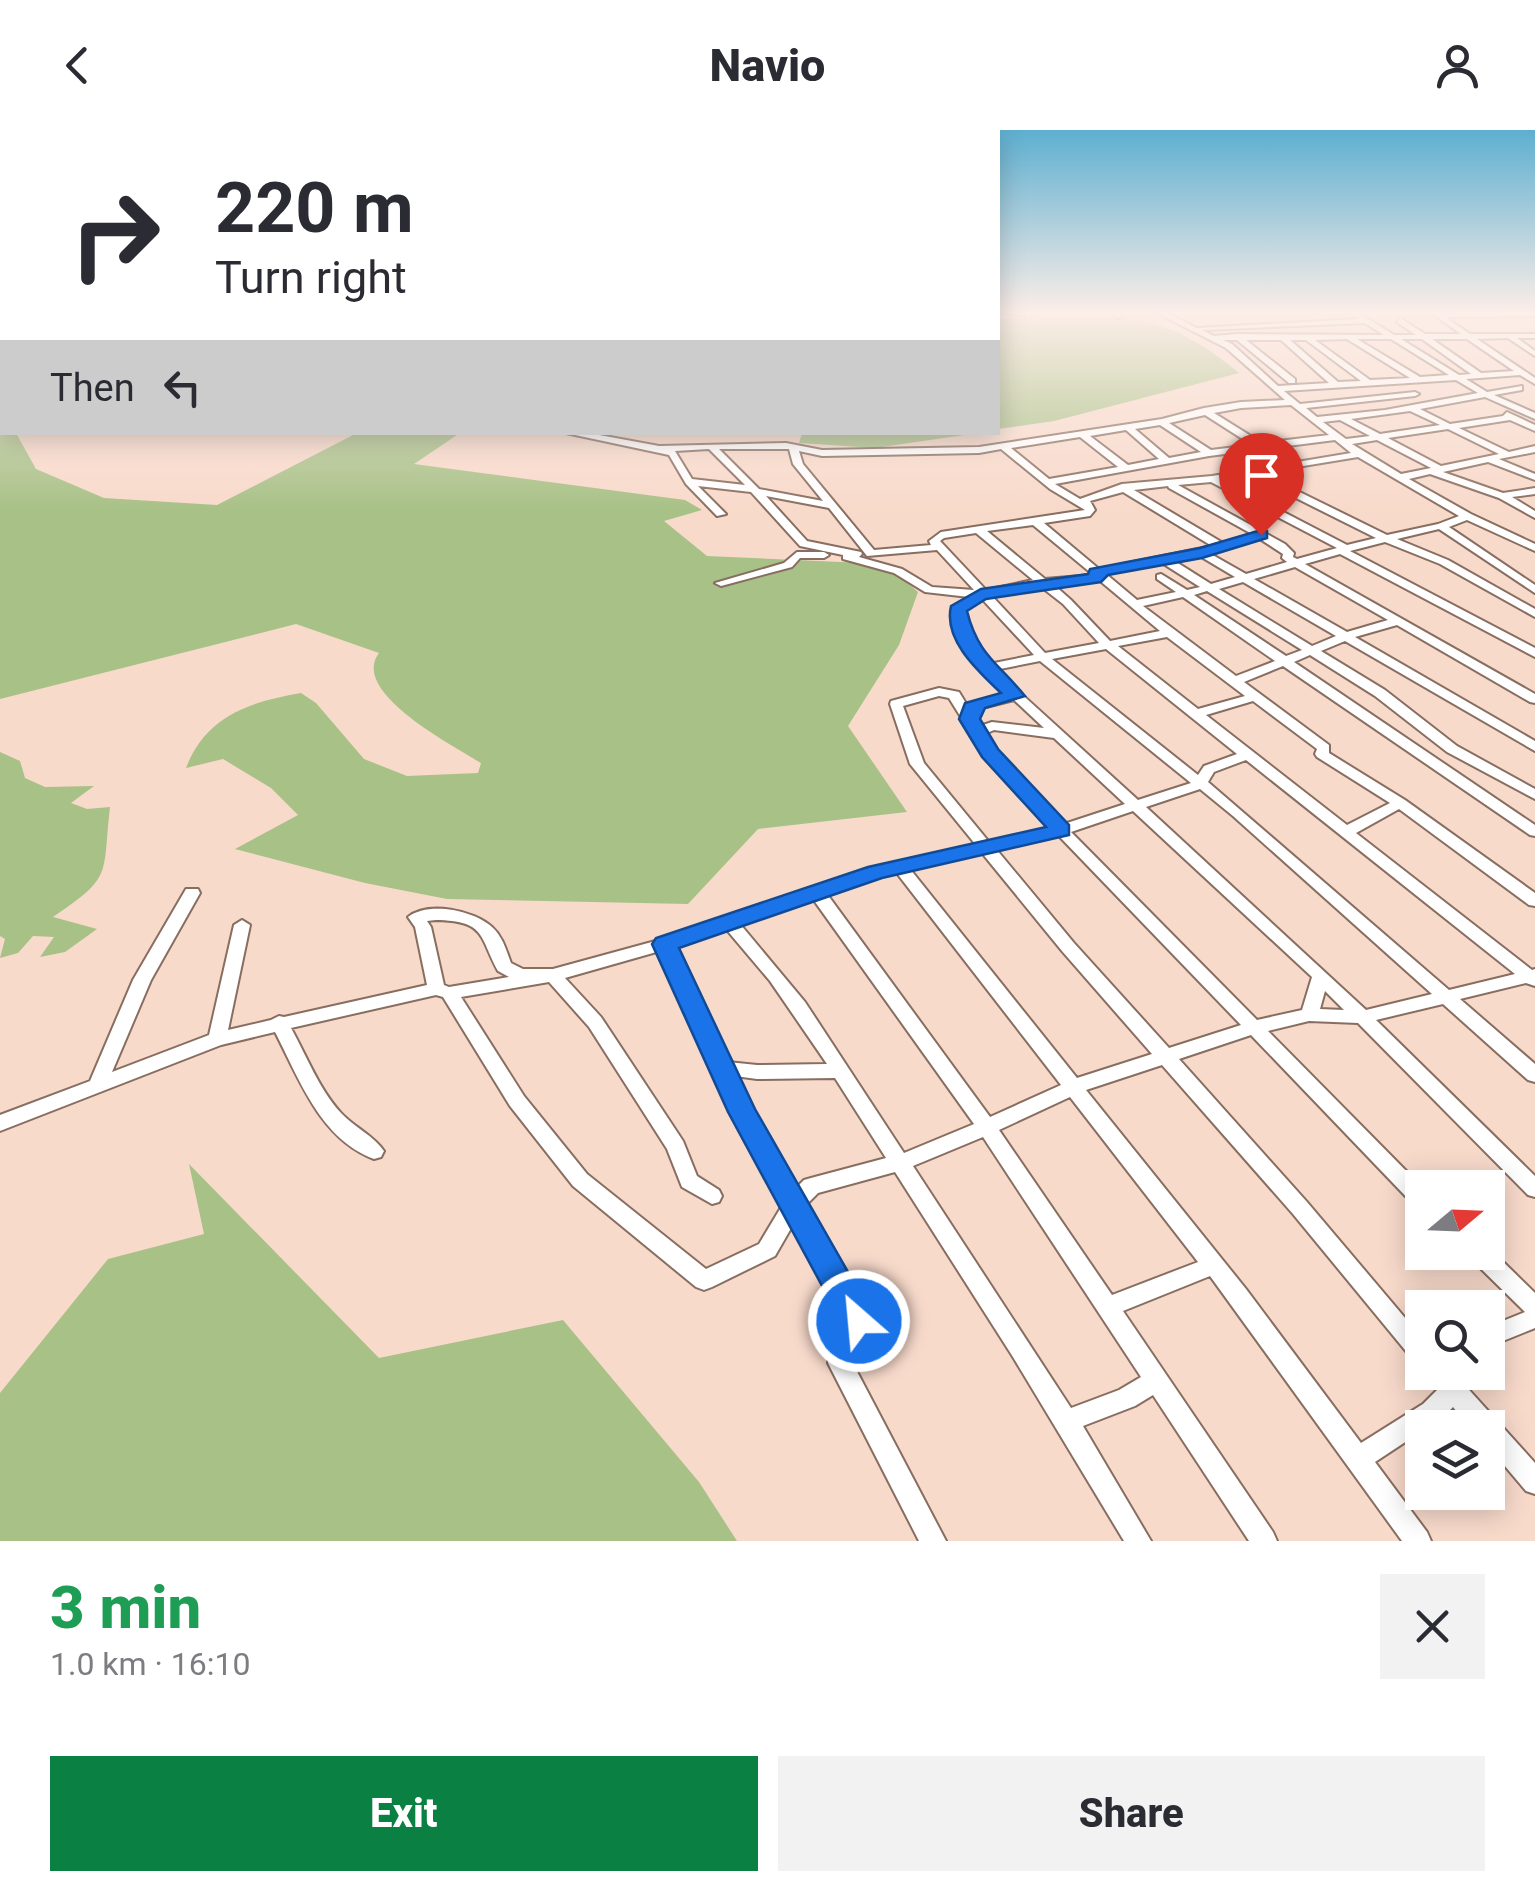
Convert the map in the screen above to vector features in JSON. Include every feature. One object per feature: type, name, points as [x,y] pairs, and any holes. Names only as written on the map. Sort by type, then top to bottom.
[{"type":"street","points":[[1263,378],[1359,454],[1468,516],[1535,548]]},
{"type":"street","points":[[1288,378],[1292,381]]},
{"type":"street","points":[[1328,378],[1337,386]]},
{"type":"street","points":[[1362,378],[1370,384]]},
{"type":"street","points":[[1418,378],[1422,380]]},
{"type":"street","points":[[1276,389],[1458,378],[1533,424]]},
{"type":"street","points":[[1490,378],[1529,392]]},
{"type":"street","points":[[1436,380],[1533,424]]},
{"type":"street","points":[[1391,382],[1432,404]]},
{"type":"street","points":[[1316,420],[1385,413],[1468,396],[1529,392]]},
{"type":"street","points":[[659,449],[762,446],[822,453],[1004,446],[1162,422],[1204,411],[1415,394]]},
{"type":"street","points":[[1359,399],[1385,413]]},
{"type":"street","points":[[1411,408],[1509,455]]},
{"type":"street","points":[[1204,411],[1259,446]]},
{"type":"street","points":[[1342,417],[1437,470],[1502,496],[1535,515]]},
{"type":"street","points":[[1050,482],[1209,453],[1380,438],[1512,417]]},
{"type":"street","points":[[1162,422],[1209,453]]},
{"type":"street","points":[[1126,426],[1168,460]]},
{"type":"street","points":[[1082,434],[1127,470]]},
{"type":"street","points":[[582,435],[673,453],[690,482],[722,514]]},
{"type":"street","points":[[783,435],[798,464],[871,554]]},
{"type":"street","points":[[710,446],[804,544],[898,571],[929,590],[981,594],[1098,575],[1202,553],[1261,535]]},
{"type":"street","points":[[1004,446],[1087,507]]},
{"type":"street","points":[[727,462],[736,456],[787,448]]},
{"type":"street","points":[[1398,478],[1535,450]]},
{"type":"street","points":[[1359,454],[1212,479],[1124,488],[1084,500],[1086,514],[934,537],[938,547],[1042,657],[1198,785],[1238,813],[1535,1075]]},
{"type":"street","points":[[1491,460],[1535,477]]},
{"type":"street","points":[[1251,472],[1383,537],[1444,562],[1535,614]]},
{"type":"street","points":[[1102,475],[1222,547]]},
{"type":"street","points":[[1212,479],[1535,653]]},
{"type":"street","points":[[690,482],[832,506]]},
{"type":"street","points":[[1168,484],[1287,550],[1287,558],[1395,622],[1535,698]]},
{"type":"street","points":[[1502,496],[1535,491]]},
{"type":"street","points":[[1134,604],[1212,590],[1245,576],[1299,565],[1342,548],[1441,526],[1468,516]]},
{"type":"street","points":[[1035,521],[1169,633],[1324,748],[1322,754],[1400,803],[1535,902]]},
{"type":"street","points":[[1441,526],[1535,590]]},
{"type":"street","points":[[978,530],[1044,582],[1108,644],[1534,978]]},
{"type":"street","points":[[722,583],[788,565],[797,555],[871,554],[938,547]]},
{"type":"street","points":[[1202,553],[1535,747]]},
{"type":"street","points":[[1166,561],[1380,692],[1452,749],[1532,791]]},
{"type":"street","points":[[1185,572],[1161,577],[1535,832]]},
{"type":"street","points":[[981,594],[958,609],[965,640],[986,668],[1322,976],[1388,1047],[1535,1189]]},
{"type":"street","points":[[1233,682],[1395,622]]},
{"type":"street","points":[[986,668],[1169,633]]},
{"type":"street","points":[[1405,1182],[1061,830],[973,726],[950,692],[896,704],[913,758],[1163,1056],[1300,1208],[1405,1334]]},
{"type":"street","points":[[973,726],[972,707],[1015,696]]},
{"type":"street","points":[[1198,713],[1254,697]]},
{"type":"street","points":[[973,726],[1057,734]]},
{"type":"street","points":[[0,1124],[217,1038],[442,991],[553,974],[664,944],[816,891],[1061,830],[1139,805],[1198,785],[1209,769],[1248,754]]},
{"type":"street","points":[[1348,831],[1400,803]]},
{"type":"street","points":[[900,867],[1214,1266],[1418,1541]]},
{"type":"street","points":[[816,891],[987,1126],[1264,1541]]},
{"type":"street","points":[[98,1084],[142,980],[192,893]]},
{"type":"street","points":[[712,1196],[689,1181],[676,1147],[595,1022],[553,974],[521,974],[504,967],[492,938],[463,918],[445,914],[416,917],[423,927],[442,991],[517,1101],[580,1180],[704,1280],[767,1250],[803,1192],[823,1180],[899,1163],[1075,1086],[1256,1026],[1309,1015],[1363,1016],[1534,978]]},
{"type":"street","points":[[728,922],[758,952],[840,1071],[1069,1420],[1138,1541]]},
{"type":"street","points":[[217,1038],[242,925]]},
{"type":"street","points":[[664,944],[742,1112],[858,1316],[840,1363],[933,1541]]},
{"type":"street","points":[[1309,1015],[1322,976]]},
{"type":"street","points":[[280,1022],[312,1091],[330,1115],[374,1150]]},
{"type":"street","points":[[724,1068],[757,1072],[840,1071]]},
{"type":"street","points":[[1107,1306],[1214,1266]]},
{"type":"street","points":[[1500,1270],[1531,1296]]},
{"type":"street","points":[[1505,1330],[1535,1318]]},
{"type":"street","points":[[1069,1420],[1127,1398],[1157,1380]]},
{"type":"street","points":[[1356,1460],[1432,1412],[1442,1390]]},
{"type":"street","points":[[1452,1390],[1471,1410]]},
{"type":"street","points":[[1505,1448],[1535,1482]]},
{"type":"green space","points":[[1000,378],[1220,378],[1054,421],[1000,429]]},
{"type":"green space","points":[[0,435],[17,435],[36,469],[104,498],[217,505],[353,435],[457,435],[414,464],[685,500],[702,510],[664,521],[707,556],[886,564],[918,592],[899,645],[848,726],[907,812],[758,829],[688,904],[447,899],[365,883],[235,849],[298,815],[271,788],[223,759],[186,768],[195,750],[217,724],[264,701],[301,693],[316,703],[364,759],[407,776],[478,773],[481,763],[429,731],[391,700],[378,684],[374,668],[379,653],[296,624],[0,699]]},
{"type":"green space","points":[[801,435],[964,435],[875,448],[799,443]]},
{"type":"green space","points":[[0,752],[20,761],[25,778],[45,787],[94,786],[71,803],[87,809],[110,807],[105,861],[96,882],[53,917],[97,929],[65,952],[40,957],[54,937],[33,936],[18,953],[0,958],[5,939],[0,936]]},
{"type":"green space","points":[[189,1164],[379,1358],[563,1320],[699,1482],[737,1541],[0,1541],[0,1393],[108,1259],[204,1234]]},
{"type":"route","points":[[859,1321],[742,1112],[664,944],[876,872],[1061,830],[976,733],[970,719],[972,707],[1015,696],[979,661],[965,640],[958,609],[981,594],[1044,582],[1101,577],[1096,573],[1202,553],[1261,535]]}]
